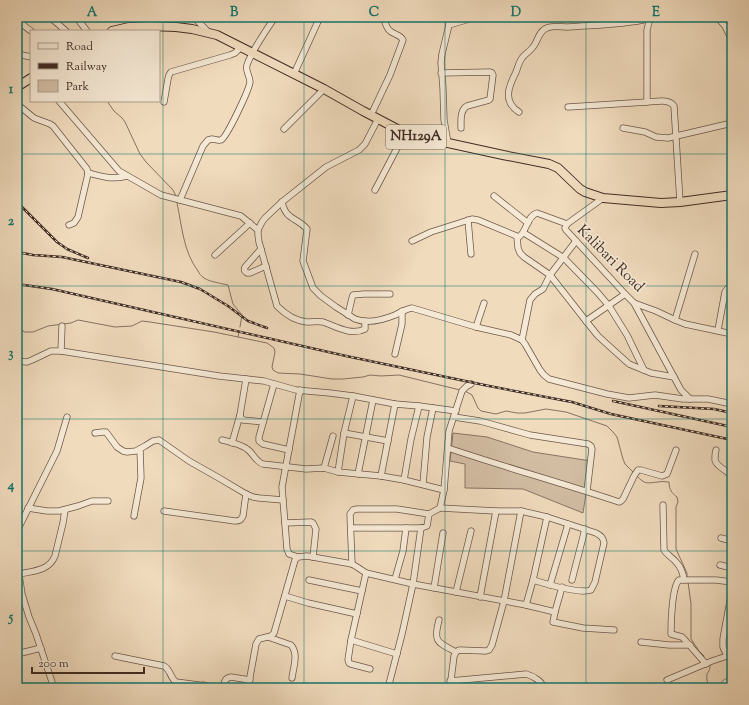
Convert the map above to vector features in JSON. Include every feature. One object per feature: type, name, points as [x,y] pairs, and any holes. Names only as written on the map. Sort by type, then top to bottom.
[{"type":"highway","name":"NH129A","points":[[116,30],[149,26],[176,27],[217,35],[324,89],[405,133],[428,140],[549,164],[558,168],[580,189],[602,198],[661,203],[732,195]]},
{"type":"highway","points":[[17,87],[30,79]]},
{"type":"street","points":[[20,17],[21,23],[30,30]]},
{"type":"street","points":[[50,17],[65,30]]},
{"type":"street","points":[[76,17],[86,30]]},
{"type":"street","points":[[194,17],[209,33]]},
{"type":"street","points":[[180,200],[206,142],[210,139],[218,140],[224,137],[235,116],[250,84],[246,66],[275,17]]},
{"type":"street","points":[[294,74],[320,17]]},
{"type":"street","points":[[365,321],[366,329],[354,332],[347,331],[320,322],[304,322],[295,319],[277,306],[261,249],[258,230],[262,222],[282,202],[326,167],[359,150],[365,144],[403,40],[402,37],[389,30],[383,17]]},
{"type":"street","points":[[448,143],[444,120],[441,58],[449,26],[449,17]]},
{"type":"street","points":[[449,26],[476,17]]},
{"type":"street","points":[[717,17],[725,26],[732,40]]},
{"type":"street","points":[[519,112],[513,107],[509,99],[509,86],[523,56],[535,44],[544,29],[549,27],[627,23],[649,19],[647,30],[647,102]]},
{"type":"street","points":[[725,26],[732,27]]},
{"type":"street","points":[[164,102],[168,79],[171,72],[230,55],[235,53],[241,47]]},
{"type":"street","points":[[17,54],[30,57]]},
{"type":"street","points":[[441,73],[490,72],[493,75],[490,99],[464,108],[462,110],[461,128]]},
{"type":"street","points":[[284,129],[324,89]]},
{"type":"street","points":[[568,107],[668,101],[672,103],[674,106],[680,202]]},
{"type":"street","points":[[61,102],[119,171],[161,195],[238,215],[258,230]]},
{"type":"street","points":[[17,104],[34,118],[53,126],[85,166],[88,173],[78,217],[74,224],[68,225]]},
{"type":"street","points":[[623,128],[645,132],[661,138],[676,137],[732,123]]},
{"type":"street","points":[[375,190],[405,133]]},
{"type":"street","points":[[88,173],[114,179],[128,176]]},
{"type":"street","points":[[494,196],[528,223]]},
{"type":"street","name":"Kalibari Road","points":[[602,198],[568,224],[565,228],[625,294],[634,303],[685,324],[732,334]]},
{"type":"street","points":[[282,202],[286,214],[304,225],[307,229],[303,261],[315,291],[336,308],[358,321],[374,322],[412,308],[476,327],[510,335],[522,340],[540,370],[549,378],[607,394],[629,398],[655,395],[690,399],[708,399],[732,404]]},
{"type":"street","points":[[412,241],[431,232],[472,219],[478,220],[517,237],[524,233],[532,216],[535,214],[568,224]]},
{"type":"street","points":[[468,220],[471,254]]},
{"type":"street","points":[[215,255],[250,223]]},
{"type":"street","points":[[524,233],[564,258],[609,306],[644,370]]},
{"type":"street","points":[[517,237],[520,253],[550,275],[598,336],[629,364],[644,370],[674,377]]},
{"type":"street","points":[[522,340],[530,300],[535,294],[543,290],[550,275],[576,241]]},
{"type":"street","points":[[261,249],[244,269],[247,273],[250,273],[266,266]]},
{"type":"street","points":[[675,320],[695,254]]},
{"type":"street","points":[[718,330],[725,292],[732,286]]},
{"type":"street","points":[[348,315],[353,295],[390,294]]},
{"type":"street","points":[[586,321],[625,294]]},
{"type":"street","points":[[476,327],[484,303]]},
{"type":"street","points":[[634,303],[681,390],[690,399]]},
{"type":"street","points":[[395,354],[402,324],[402,311]]},
{"type":"street","points":[[61,351],[62,326]]},
{"type":"street","points":[[17,361],[27,362],[51,351],[61,351],[219,376],[264,381],[286,388],[353,396],[395,404],[456,411]]},
{"type":"street","points":[[232,443],[240,415],[246,379]]},
{"type":"street","points":[[274,384],[259,441],[261,443],[289,450]]},
{"type":"street","points":[[440,508],[444,490],[448,448],[447,440],[449,431],[462,390],[471,384]]},
{"type":"street","points":[[300,390],[283,483],[283,500],[289,554],[298,557],[307,556],[352,564],[366,573],[413,584],[526,605],[555,612]]},
{"type":"street","points":[[338,472],[344,433],[353,396]]},
{"type":"street","points":[[358,474],[373,400]]},
{"type":"street","points":[[381,476],[395,404]]},
{"type":"street","points":[[404,480],[411,439],[419,406]]},
{"type":"street","points":[[423,484],[427,437],[433,408]]},
{"type":"street","points":[[240,415],[243,420],[263,422]]},
{"type":"street","points":[[17,531],[57,451],[67,417]]},
{"type":"street","points":[[454,417],[480,421],[530,435],[588,444],[592,449],[587,491]]},
{"type":"street","points":[[95,433],[106,432],[117,447],[127,452],[140,449],[153,441],[159,440],[189,461],[246,494],[259,498],[283,500]]},
{"type":"street","points":[[344,433],[388,441]]},
{"type":"street","points":[[324,468],[333,436]]},
{"type":"street","points":[[222,440],[241,446],[248,450],[261,463],[313,469],[324,468],[338,472],[381,476],[423,484],[444,490]]},
{"type":"street","points":[[448,448],[619,502],[623,499],[638,470],[662,476],[666,474],[676,450]]},
{"type":"street","points":[[134,516],[141,481],[140,449]]},
{"type":"street","points":[[716,450],[716,464],[732,477]]},
{"type":"street","points":[[164,511],[240,521],[243,516],[246,494]]},
{"type":"street","points":[[28,508],[59,511],[92,501],[108,501]]},
{"type":"street","points":[[663,505],[664,550],[676,562],[687,580]]},
{"type":"street","points":[[352,564],[350,514],[353,510],[357,509],[397,509],[429,514],[440,508],[521,511],[568,524],[601,536],[604,539],[591,590],[584,592],[533,580]]},
{"type":"street","points":[[19,574],[41,569],[48,566],[53,561],[65,510]]},
{"type":"street","points":[[480,597],[496,511]]},
{"type":"street","points":[[439,620],[436,637],[440,644],[456,652],[459,650],[489,650],[492,645],[504,601],[521,511]]},
{"type":"street","points":[[351,528],[421,528],[427,526],[429,514]]},
{"type":"street","points":[[526,605],[547,517]]},
{"type":"street","points":[[285,523],[313,523],[316,529],[313,557]]},
{"type":"street","points":[[550,585],[568,524]]},
{"type":"street","points":[[395,579],[404,551],[406,528]]},
{"type":"street","points":[[388,688],[413,584],[421,528]]},
{"type":"street","points":[[572,580],[585,530]]},
{"type":"street","points":[[456,592],[471,531]]},
{"type":"street","points":[[434,588],[443,533]]},
{"type":"street","points":[[721,538],[732,541]]},
{"type":"street","points":[[268,638],[274,633],[295,560],[298,557]]},
{"type":"street","points":[[17,562],[22,594],[54,688]]},
{"type":"street","points":[[720,565],[732,568]]},
{"type":"street","points":[[366,573],[348,660],[351,664],[370,669]]},
{"type":"street","points":[[309,580],[362,591]]},
{"type":"street","points":[[706,664],[682,637],[671,634],[672,604],[676,584],[679,580],[716,580],[732,582]]},
{"type":"street","points":[[562,587],[553,622],[583,628],[614,630]]},
{"type":"street","points":[[667,680],[730,656],[723,647],[722,639],[732,590]]},
{"type":"street","points":[[285,596],[308,603],[357,614]]},
{"type":"street","points":[[248,688],[256,644],[259,639],[268,638],[292,645],[295,655],[292,678]]},
{"type":"street","points":[[351,640],[397,654]]},
{"type":"street","points":[[641,642],[669,645],[690,645]]},
{"type":"street","points":[[17,654],[41,648]]},
{"type":"street","points":[[450,688],[454,656],[456,652]]},
{"type":"street","points":[[116,656],[164,666],[168,668],[171,677],[176,682],[214,688]]},
{"type":"street","points":[[450,682],[526,674],[540,682],[544,688]]},
{"type":"street","points":[[223,688],[225,680],[231,677],[250,680]]},
{"type":"street","points":[[725,684],[732,679]]},
{"type":"street","points":[[192,688],[199,685]]},
{"type":"green space","points":[[453,433],[487,437],[533,452],[591,461],[583,513],[523,489],[465,488],[465,464],[450,461]]},
{"type":"waterway","points":[[108,102],[125,122],[140,154],[173,190],[176,196]]},
{"type":"waterway","points":[[177,203],[186,247],[193,263],[204,278],[228,285],[233,304],[242,315],[240,327]]},
{"type":"waterway","points":[[17,325],[24,332],[33,332],[48,326],[71,323],[78,320],[115,327],[132,326],[142,321],[150,322],[214,332],[267,343],[274,348],[275,352],[272,367],[273,370],[278,373],[300,374],[332,379],[363,377],[370,375],[399,375],[460,390]]},
{"type":"waterway","points":[[238,337],[239,332]]},
{"type":"waterway","points":[[465,391],[472,395],[481,411],[496,414],[506,411],[525,413],[546,409],[566,412],[607,426],[617,437],[625,464],[633,472]]},
{"type":"waterway","points":[[637,476],[646,483],[669,482],[671,491],[677,497],[676,549],[687,573],[687,577]]},
{"type":"waterway","points":[[688,582],[691,604],[691,639],[704,656]]},
{"type":"waterway","points":[[709,688],[707,674],[710,669],[710,665]]},
{"type":"railway","points":[[17,202],[57,242],[67,249],[88,258]]},
{"type":"railway","points":[[17,252],[33,255],[62,257],[181,282],[200,289],[228,306],[248,321],[267,328]]},
{"type":"railway","points":[[17,284],[52,289],[346,356],[572,402],[611,414],[732,440]]},
{"type":"railway","points":[[613,401],[732,427]]},
{"type":"railway","points":[[659,406],[714,409],[732,413]]}]
